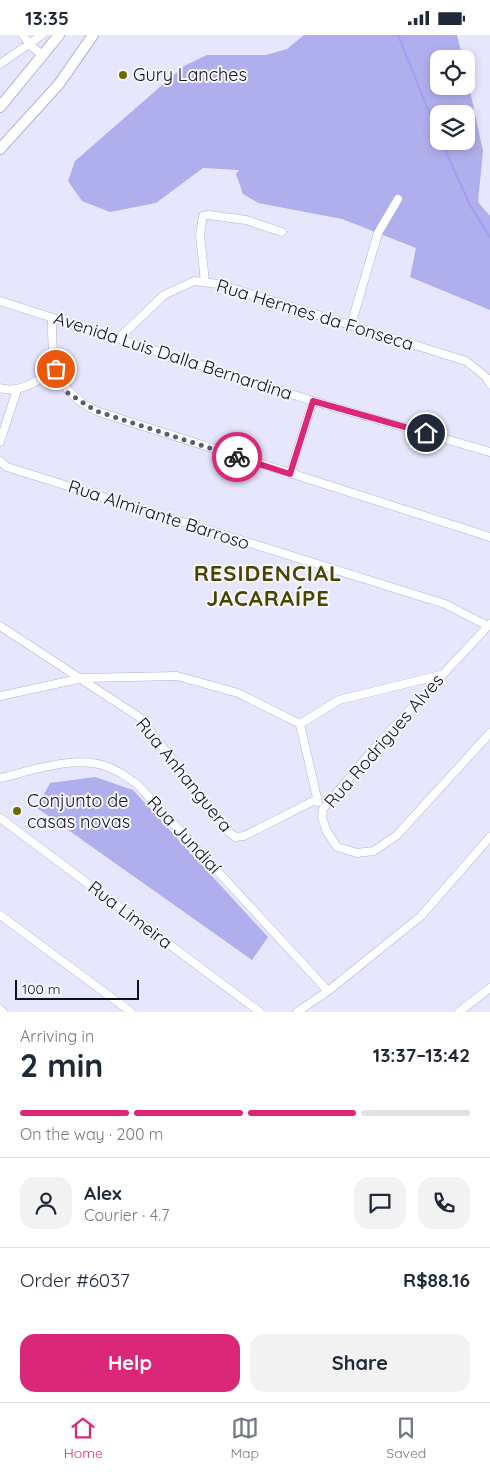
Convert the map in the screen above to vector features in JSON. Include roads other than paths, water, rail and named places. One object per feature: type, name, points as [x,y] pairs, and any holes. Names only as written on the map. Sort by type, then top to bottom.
[{"type":"main road","points":[[0,107],[59,35]]},
{"type":"main road","points":[[0,149],[59,84],[93,35]]},
{"type":"street","points":[[23,35],[28,43],[43,56]]},
{"type":"street","points":[[0,64],[42,35]]},
{"type":"street","points":[[351,325],[378,233],[398,199]]},
{"type":"street","points":[[205,283],[200,235],[203,216],[209,215],[246,221],[282,232]]},
{"type":"street","name":"Rua Hermes da Fonseca","points":[[118,339],[164,295],[194,281],[218,284],[466,361],[490,384]]},
{"type":"street","name":"Avenida Luis Dalla Bernardina","points":[[0,301],[313,401],[490,452]]},
{"type":"street","points":[[52,317],[56,369],[60,381],[68,393],[96,411],[490,537]]},
{"type":"street","points":[[0,388],[18,391],[56,369]]},
{"type":"street","points":[[0,442],[18,391]]},
{"type":"street","points":[[290,474],[313,401]]},
{"type":"street","name":"Rua Almirante Barroso","points":[[0,461],[7,467],[445,605],[489,625]]},
{"type":"street","points":[[0,625],[83,678]]},
{"type":"street","name":"Rua Rodrigues Alves","points":[[489,625],[441,675],[323,809],[322,817],[333,843],[342,850],[366,853],[381,847],[397,835],[490,733]]},
{"type":"street","points":[[300,724],[339,700],[441,675]]},
{"type":"street","points":[[0,696],[83,678],[177,677],[238,693],[300,724]]},
{"type":"street","name":"Rua Anhanguera","points":[[83,678],[139,717],[235,837],[244,836],[317,799]]},
{"type":"street","points":[[300,724],[322,817]]},
{"type":"street","name":"Rua Jundiaí","points":[[0,777],[58,764],[84,762],[114,769],[138,785],[328,991]]},
{"type":"street","name":"Rua Limeira","points":[[0,818],[260,1012]]},
{"type":"street","points":[[297,1012],[328,991],[422,916],[490,837]]},
{"type":"street","points":[[0,915],[131,1012]]},
{"type":"street","points":[[459,1012],[490,988]]},
{"type":"street","points":[[0,1009],[3,1012]]},
{"type":"waterway","points":[[398,35],[430,115]]},
{"type":"waterway","points":[[445,150],[470,205],[490,237]]},
{"type":"place","name":"Gury Lanches","points":[[123,75]]},
{"type":"place","name":"Conjunto de casas novas","points":[[17,811]]},
{"type":"district","name":"RESIDENCIAL JACARAÍPE","points":[[268,586]]}]
